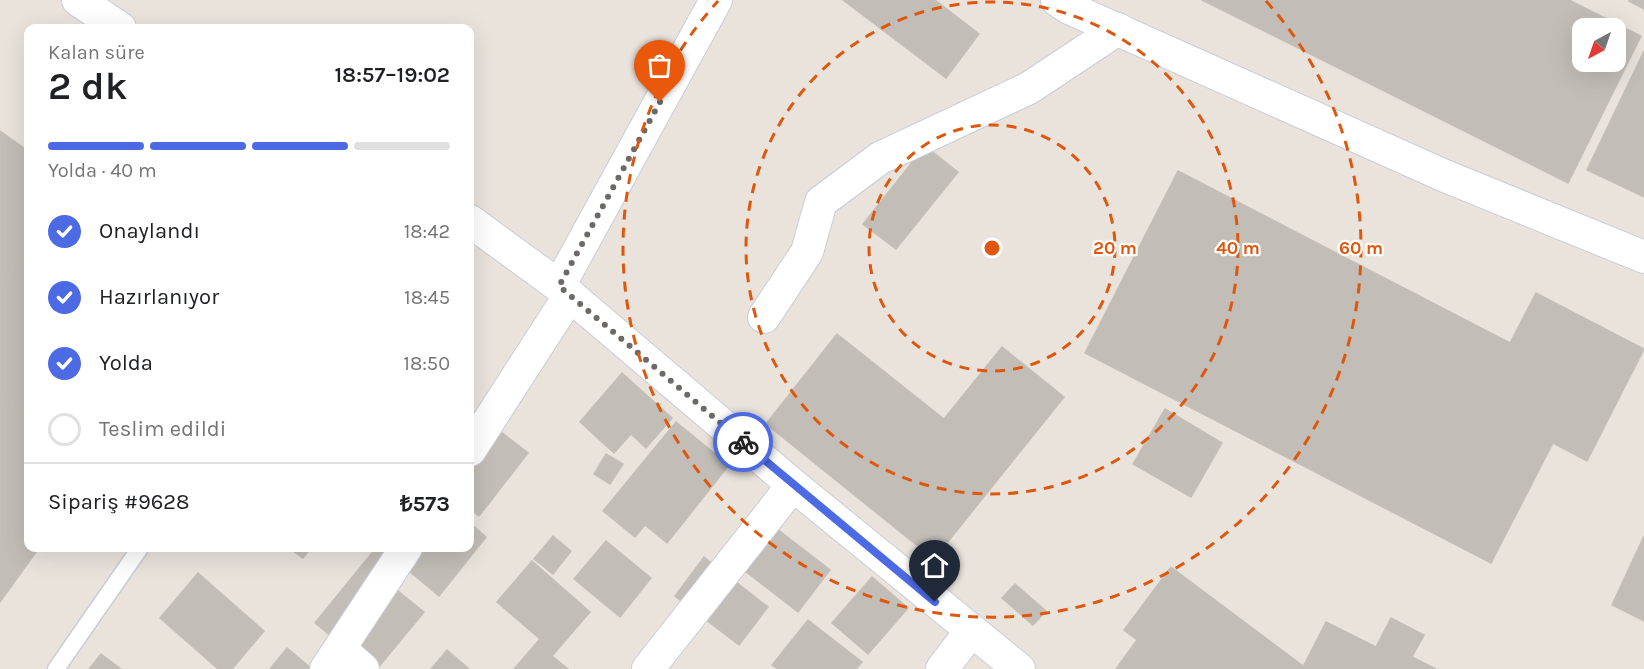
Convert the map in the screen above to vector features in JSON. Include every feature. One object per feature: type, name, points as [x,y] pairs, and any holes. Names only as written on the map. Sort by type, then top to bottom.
[{"type":"street","points":[[78,0],[114,24]]},
{"type":"street","points":[[474,443],[565,291],[716,0]]},
{"type":"street","points":[[1057,0],[1069,8],[1445,176],[1644,257]]},
{"type":"street","points":[[764,317],[807,252],[821,202],[880,158],[1029,88],[1118,29]]},
{"type":"street","points":[[474,224],[565,291],[793,485],[1019,669]]},
{"type":"street","points":[[648,669],[793,485]]},
{"type":"street","points":[[343,662],[404,552]]},
{"type":"street","points":[[942,669],[970,631]]},
{"type":"lane","points":[[56,669],[137,552]]},
{"type":"building","points":[[843,0],[935,0],[979,34],[946,78]]},
{"type":"building","points":[[1202,0],[1569,0],[1605,18],[1572,18],[1572,72],[1623,72],[1568,183]]},
{"type":"building","points":[[1644,0],[1644,9],[1629,1]]},
{"type":"building","points":[[1626,28],[1641,36],[1626,66]]},
{"type":"building","points":[[1644,51],[1644,197],[1587,170]]},
{"type":"building","points":[[0,131],[24,148],[24,254],[0,288]]},
{"type":"building","points":[[925,146],[958,172],[896,249],[863,224]]},
{"type":"building","points":[[1178,171],[1510,343],[1536,293],[1644,349],[1587,461],[1553,443],[1491,563],[1085,353]]},
{"type":"building","points":[[24,254],[24,415],[0,397],[0,288]]},
{"type":"building","points":[[837,334],[944,419],[1002,347],[1064,397],[934,559],[766,424]]},
{"type":"building","points":[[622,373],[672,418],[646,448],[631,434],[614,453],[580,422]]},
{"type":"building","points":[[0,397],[24,415],[24,552],[36,552],[0,602]]},
{"type":"building","points":[[1165,409],[1222,443],[1191,497],[1133,464]]},
{"type":"building","points":[[474,411],[528,453],[479,516],[474,512]]},
{"type":"building","points":[[676,422],[729,465],[667,543],[645,525],[635,537],[603,511]]},
{"type":"building","points":[[606,454],[623,464],[610,484],[594,474]]},
{"type":"building","points":[[759,515],[830,570],[798,612],[727,557]]},
{"type":"building","points":[[474,526],[486,537],[439,596],[391,556],[377,574],[424,612],[377,669],[371,669],[315,623],[373,552],[474,552]]},
{"type":"building","points":[[553,536],[571,551],[553,574],[534,559]]},
{"type":"building","points":[[1644,536],[1644,621],[1612,605]]},
{"type":"building","points":[[606,541],[651,578],[620,617],[574,579]]},
{"type":"building","points":[[295,552],[308,552],[303,558]]},
{"type":"building","points":[[704,557],[768,607],[739,645],[675,596]]},
{"type":"building","points":[[532,561],[590,612],[552,656],[568,669],[514,669],[540,639],[497,602]]},
{"type":"building","points":[[1171,567],[1303,666],[1301,669],[1116,669],[1137,640],[1124,630]]},
{"type":"building","points":[[198,573],[264,631],[232,669],[218,669],[160,618]]},
{"type":"building","points":[[872,577],[908,608],[868,654],[832,623]]},
{"type":"building","points":[[1015,584],[1046,611],[1033,625],[1002,598]]},
{"type":"building","points":[[1391,618],[1424,635],[1412,657],[1436,669],[1302,669],[1326,622],[1376,647]]},
{"type":"building","points":[[808,620],[862,662],[856,669],[778,669],[772,665]]},
{"type":"building","points":[[287,648],[312,669],[270,669]]},
{"type":"building","points":[[447,650],[469,669],[431,669]]},
{"type":"building","points":[[101,654],[121,669],[89,669]]},
{"type":"way so far","points":[[660,102],[559,286],[743,442]]},
{"type":"route","points":[[743,442],[935,602]]}]
